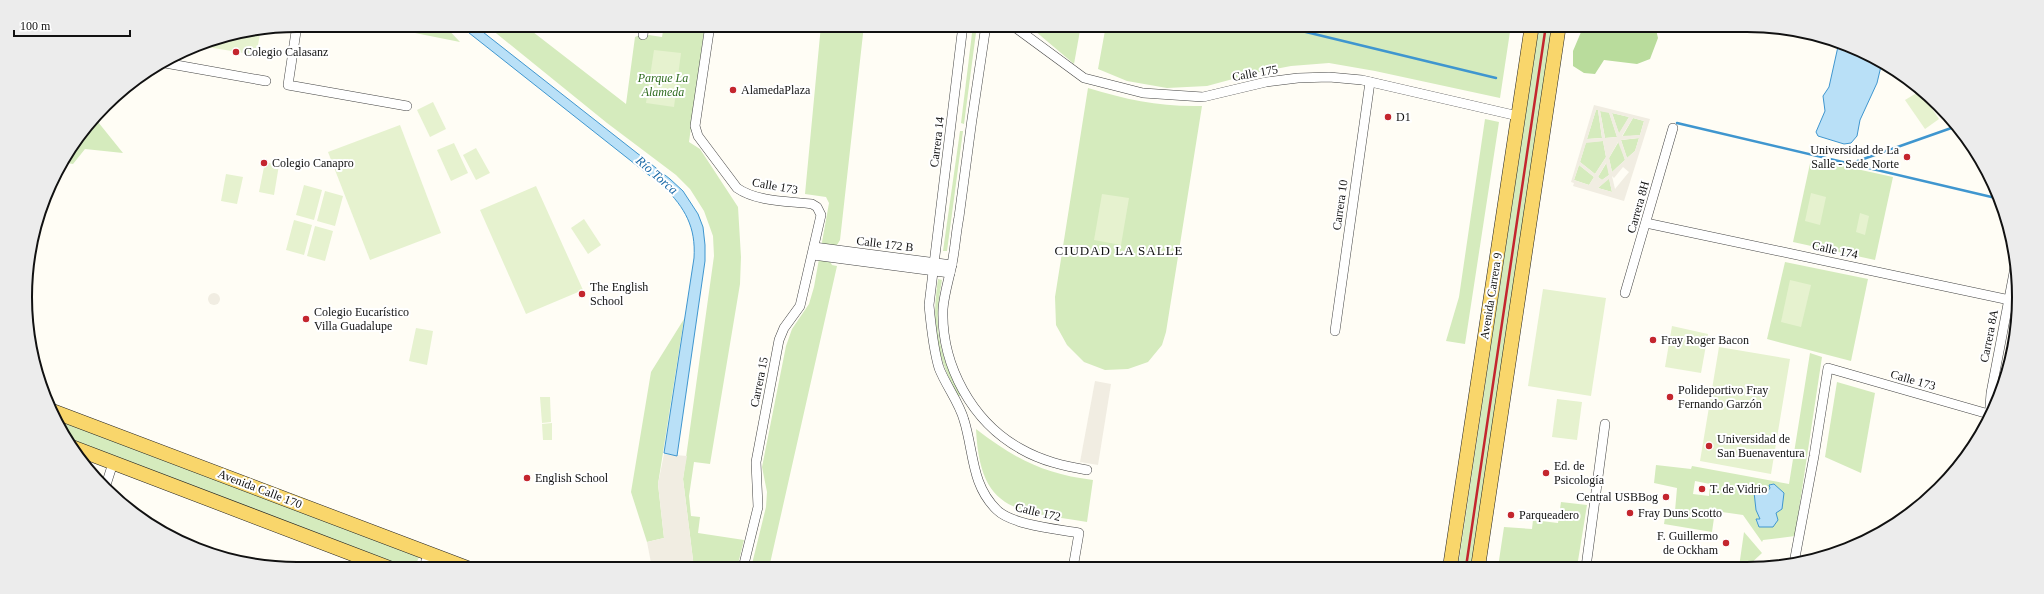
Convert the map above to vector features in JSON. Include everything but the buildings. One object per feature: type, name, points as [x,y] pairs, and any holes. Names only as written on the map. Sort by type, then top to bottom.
[{"type":"main road","name":"Avenida Carrera 9","points":[[1451,562],[1531,32]]},
{"type":"main road","points":[[1479,562],[1558,32]]},
{"type":"main road","name":"Avenida Calle 170","points":[[59,413],[452,562]]},
{"type":"main road","points":[[82,451],[374,562]]},
{"type":"street","points":[[296,32],[288,85],[407,106]]},
{"type":"street","name":"Calle 173","points":[[709,32],[695,126],[698,136],[737,188],[744,193],[755,196],[812,204],[817,208]]},
{"type":"street","name":"Carrera 14","points":[[962,32],[929,305],[933,341],[940,368],[964,419]]},
{"type":"street","points":[[985,32],[951,269],[943,308],[943,338],[953,372],[970,402],[993,428],[1021,449],[1053,463],[1087,470]]},
{"type":"street","name":"Calle 175","points":[[1022,32],[1084,78],[1143,93],[1203,97],[1235,88],[1298,78],[1329,77],[1370,82],[1518,116]]},
{"type":"street","points":[[171,64],[266,81]]},
{"type":"street","name":"Carrera 10","points":[[1335,331],[1370,82]]},
{"type":"street","name":"Carrera 8H","points":[[1625,293],[1673,128]]},
{"type":"street","name":"Carrera 15","points":[[744,562],[758,507],[756,462],[779,340],[784,328],[800,306],[814,251],[821,215],[817,208]]},
{"type":"street","name":"Calle 174","points":[[1646,223],[2009,299]]},
{"type":"street","name":"Calle 172 B","points":[[814,251],[951,269]]},
{"type":"street","name":"Carrera 8A","points":[[1991,401],[2011,286]]},
{"type":"street","name":"Calle 173","points":[[1795,558],[1814,456],[1828,368],[1985,414]]},
{"type":"street","points":[[964,419],[965,393]]},
{"type":"street","name":"Calle 172","points":[[964,419],[976,477],[979,485],[998,511],[1012,520],[1079,533],[1074,562]]},
{"type":"street","points":[[1587,562],[1605,424]]},
{"type":"street","points":[[107,481],[113,463]]},
{"type":"street","points":[[426,562],[429,553]]},
{"type":"green space","points":[[410,32],[451,32],[460,42]]},
{"type":"green space","name":"Parque La Alameda","points":[[495,32],[533,32],[626,104],[635,37],[642,34],[662,37],[663,32],[704,32],[689,142],[700,149],[738,207],[741,257],[740,284],[710,464],[694,462],[689,496],[691,516],[700,517],[698,533],[744,540],[738,562],[693,562],[683,479],[714,256],[713,236],[704,211],[690,189],[676,175],[607,123]]},
{"type":"green space","points":[[820,32],[863,32],[840,240],[837,245],[833,245],[829,260],[832,265],[837,266],[770,562],[752,562],[766,507],[767,492],[762,467],[786,346],[792,329],[809,304],[814,287],[829,203],[826,197],[805,194]]},
{"type":"green space","points":[[972,32],[976,32],[964,124],[961,123]]},
{"type":"green space","points":[[1036,32],[1080,32],[1074,64]]},
{"type":"green space","points":[[1105,32],[1510,32],[1500,98],[1375,71],[1329,63],[1291,66],[1255,73],[1207,86],[1167,88],[1127,81],[1098,69]]},
{"type":"green space","points":[[1538,32],[1552,32],[1473,562],[1459,562]]},
{"type":"green space","points":[[1581,32],[1657,32],[1658,38],[1650,59],[1637,64],[1604,60],[1595,74],[1584,73],[1573,66],[1573,51]]},
{"type":"green space","points":[[260,34],[256,55],[209,47],[228,41]]},
{"type":"green space","name":"Parque La Alameda","points":[[654,50],[681,53],[674,107],[646,103]]},
{"type":"green space","points":[[1088,88],[1144,102],[1202,106],[1166,332],[1162,345],[1148,362],[1128,369],[1105,370],[1084,362],[1067,345],[1056,325],[1055,297]]},
{"type":"green space","points":[[1916,93],[1931,107],[1939,119],[1925,129],[1905,100]]},
{"type":"green space","points":[[433,102],[446,129],[430,137],[417,110]]},
{"type":"green space","points":[[1596,110],[1598,110],[1602,138],[1587,139]]},
{"type":"green space","points":[[1600,111],[1609,112],[1617,137],[1605,138]]},
{"type":"green space","points":[[1612,113],[1629,117],[1619,134]]},
{"type":"green space","points":[[1633,118],[1644,121],[1640,135],[1622,137]]},
{"type":"green space","points":[[1485,119],[1499,122],[1465,344],[1446,341],[1459,297]]},
{"type":"green space","points":[[98,122],[123,153],[85,149],[73,164],[69,163]]},
{"type":"green space","points":[[400,125],[441,233],[370,260],[328,152]]},
{"type":"green space","points":[[960,131],[963,131],[947,251],[943,251]]},
{"type":"green space","points":[[1639,138],[1635,151],[1627,158],[1621,140]]},
{"type":"green space","points":[[1603,141],[1606,157],[1595,174],[1580,162],[1586,142]]},
{"type":"green space","points":[[1619,141],[1625,160],[1612,172],[1609,158]]},
{"type":"green space","points":[[454,143],[468,173],[451,181],[437,150]]},
{"type":"green space","points":[[476,148],[490,173],[476,180],[463,155]]},
{"type":"green space","points":[[1811,159],[1893,177],[1875,260],[1793,242]]},
{"type":"green space","points":[[265,162],[279,165],[274,195],[259,192]]},
{"type":"green space","points":[[1607,162],[1609,175],[1602,180],[1598,177]]},
{"type":"green space","points":[[1579,165],[1594,177],[1589,185],[1574,180]]},
{"type":"green space","points":[[226,174],[243,177],[237,204],[221,201]]},
{"type":"green space","points":[[1609,178],[1612,192],[1598,188]]},
{"type":"green space","points":[[304,185],[322,190],[314,220],[296,215]]},
{"type":"green space","points":[[536,186],[583,290],[526,314],[480,210]]},
{"type":"green space","points":[[325,191],[343,196],[335,226],[317,221]]},
{"type":"green space","points":[[1811,193],[1826,197],[1820,225],[1805,221]]},
{"type":"green space","points":[[1102,194],[1129,198],[1121,245],[1094,240]]},
{"type":"green space","points":[[1860,213],[1869,216],[1865,235],[1856,232]]},
{"type":"green space","points":[[584,219],[601,245],[588,254],[571,228]]},
{"type":"green space","points":[[294,220],[312,225],[304,255],[286,250]]},
{"type":"green space","points":[[315,226],[333,231],[325,261],[307,256]]},
{"type":"green space","points":[[1785,262],[1868,279],[1851,361],[1767,339]]},
{"type":"green space","points":[[938,279],[942,280],[938,312],[940,339],[947,365],[961,395],[958,397],[945,367],[937,340],[935,312]]},
{"type":"green space","points":[[1790,280],[1811,285],[1801,327],[1781,322]]},
{"type":"green space","points":[[1543,289],[1606,298],[1591,396],[1528,386]]},
{"type":"green space","points":[[684,319],[658,484],[664,538],[647,542],[631,492],[651,372]]},
{"type":"green space","points":[[1672,326],[1708,334],[1701,373],[1665,367]]},
{"type":"green space","points":[[416,328],[433,331],[427,365],[409,361]]},
{"type":"green space","points":[[1719,347],[1790,359],[1771,474],[1700,461]]},
{"type":"green space","points":[[1810,353],[1822,357],[1795,536],[1763,540],[1762,542],[1743,515],[1715,511],[1712,532],[1664,524],[1666,511],[1675,511],[1677,488],[1654,483],[1656,465],[1691,469],[1692,466],[1789,484]],"holes":[[[1695,481],[1710,484],[1709,496],[1693,494]],[[1774,484],[1775,513],[1757,523],[1756,519],[1760,519],[1756,496],[1768,491],[1770,488],[1769,485]]]},
{"type":"green space","points":[[1837,382],[1875,393],[1861,473],[1825,457]]},
{"type":"green space","points":[[540,397],[550,397],[551,422],[542,423]]},
{"type":"green space","points":[[1557,399],[1582,402],[1577,440],[1552,437]]},
{"type":"green space","points":[[63,422],[419,557],[417,562],[386,562],[78,445]]},
{"type":"green space","points":[[552,423],[552,440],[543,440],[542,424]]},
{"type":"green space","points":[[976,429],[1004,449],[1031,464],[1060,474],[1093,480],[1087,522],[1022,510],[1007,503],[994,493],[985,478],[979,457]]},
{"type":"green space","points":[[1561,502],[1587,505],[1578,562],[1499,562],[1504,527],[1532,529],[1533,520],[1558,523]]},
{"type":"green space","points":[[1744,532],[1762,553],[1753,562],[1740,562]]},
{"type":"shaded area","points":[[1594,105],[1650,119],[1624,201],[1573,186],[1574,183],[1571,182]],"holes":[[[1596,110],[1598,110],[1602,138],[1587,139]],[[1600,111],[1609,113],[1617,137],[1605,138]],[[1612,113],[1629,117],[1619,133]],[[1633,118],[1644,121],[1640,135],[1622,136]],[[1639,138],[1635,151],[1627,158],[1621,140]],[[1603,141],[1606,157],[1595,174],[1580,162],[1586,143]],[[1618,142],[1625,160],[1612,172],[1609,158]],[[1606,163],[1609,175],[1602,180],[1598,177]],[[1579,165],[1594,177],[1589,185],[1574,180]],[[1623,167],[1629,172],[1615,189],[1612,176],[1614,178]],[[1609,179],[1612,192],[1598,188]]]},
{"type":"shaded area","points":[[212,293],[216,293],[220,299],[216,305],[212,305],[208,301],[208,297]]},
{"type":"shaded area","points":[[1095,381],[1111,384],[1098,465],[1080,462]]},
{"type":"shaded area","points":[[664,454],[687,456],[683,479],[693,562],[651,562],[647,542],[664,538],[658,484]]},
{"type":"water","name":"Río Torca","points":[[468,32],[483,32],[670,179],[683,191],[698,214],[703,227],[705,261],[677,456],[664,453],[694,258],[694,247],[691,227],[688,219],[678,203],[664,187]]},
{"type":"water","points":[[1838,48],[1864,59],[1880,68],[1877,83],[1860,120],[1857,136],[1851,143],[1844,144],[1818,136],[1816,132],[1825,111],[1823,96],[1829,87]]},
{"type":"water","points":[[1774,484],[1784,493],[1782,509],[1776,513],[1778,520],[1773,527],[1759,527],[1756,519],[1760,519],[1756,510],[1754,492],[1761,489],[1768,491],[1770,488],[1769,485]]},
{"type":"waterway","points":[[1306,32],[1496,78]]},
{"type":"waterway","points":[[1677,123],[1992,197]]},
{"type":"waterway","points":[[1852,163],[1951,128]]},
{"type":"railway","points":[[1467,562],[1545,32]]},
{"type":"place","name":"Colegio Calasanz","points":[[236,52]]},
{"type":"place","name":"AlamedaPlaza","points":[[733,90]]},
{"type":"place","name":"D1","points":[[1388,117]]},
{"type":"place","name":"Universidad de La Salle - Sede Norte","points":[[1907,157]]},
{"type":"place","name":"Colegio Canapro","points":[[264,163]]},
{"type":"place","name":"The English School","points":[[582,294]]},
{"type":"place","name":"Colegio Eucarístico Villa Guadalupe","points":[[306,319]]},
{"type":"place","name":"Fray Roger Bacon","points":[[1653,340]]},
{"type":"place","name":"Polideportivo Fray Fernando Garzón","points":[[1670,397]]},
{"type":"place","name":"Universidad de San Buenaventura","points":[[1709,446]]},
{"type":"place","name":"Ed. de Psicología","points":[[1546,473]]},
{"type":"place","name":"English School","points":[[527,478]]},
{"type":"place","name":"T. de Vidrio","points":[[1702,489]]},
{"type":"place","name":"Central USBBog","points":[[1666,497]]},
{"type":"place","name":"Fray Duns Scotto","points":[[1630,513]]},
{"type":"place","name":"Parqueadero","points":[[1511,515]]},
{"type":"place","name":"F. Guillermo de Ockham","points":[[1726,543]]},
{"type":"district","name":"CIUDAD LA SALLE","points":[[1119,250]]}]
